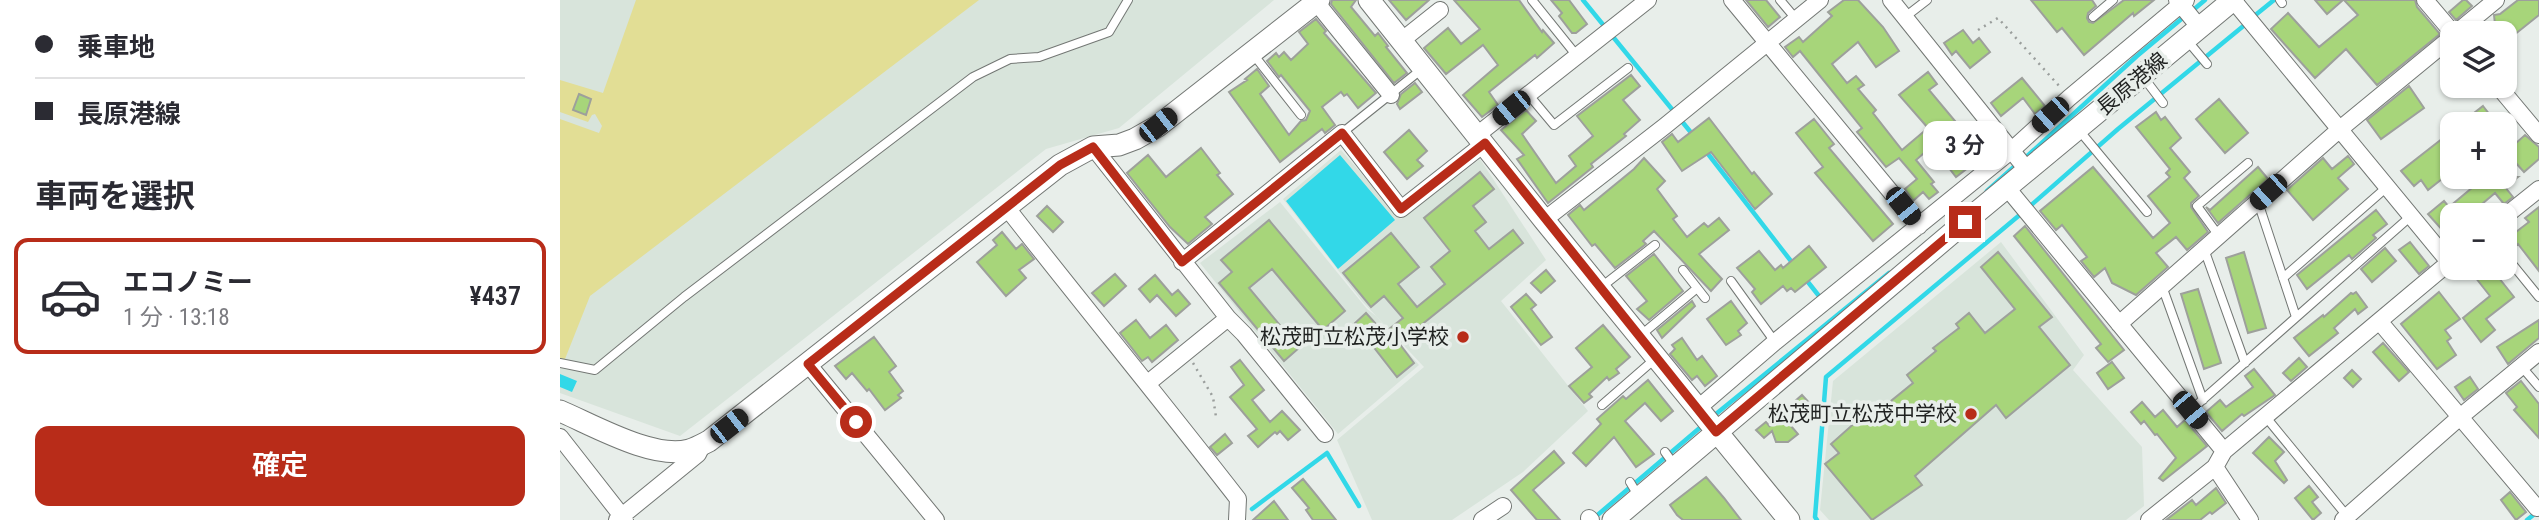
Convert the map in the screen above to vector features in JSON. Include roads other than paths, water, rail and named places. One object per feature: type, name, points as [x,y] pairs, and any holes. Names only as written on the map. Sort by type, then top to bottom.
[{"type":"street","points":[[1369,0],[1782,517]]},
{"type":"street","points":[[1182,262],[1342,133],[1401,209],[1528,94],[1648,0]]},
{"type":"street","points":[[1732,0],[1919,226]]},
{"type":"street","points":[[1544,220],[1665,126],[1819,0]]},
{"type":"street","points":[[1891,0],[2028,171]]},
{"type":"street","points":[[2234,0],[2440,249]]},
{"type":"street","name":"長原港線","points":[[1613,520],[1634,490],[1670,459],[1707,421],[2008,189],[2234,0]]},
{"type":"street","points":[[2424,0],[2443,21]]},
{"type":"street","points":[[2470,21],[2496,0]]},
{"type":"street","points":[[560,411],[648,448],[670,452],[690,450],[703,444],[1060,165],[1093,147],[1119,145],[1135,139],[1158,125],[1318,1],[1391,95]]},
{"type":"street","points":[[1707,421],[1775,342],[2011,150],[2182,2],[2193,33]]},
{"type":"street","points":[[1401,41],[1440,10]]},
{"type":"street","points":[[2119,324],[2340,129],[2440,46]]},
{"type":"street","points":[[2508,98],[2539,135]]},
{"type":"street","points":[[1093,147],[1182,262],[1325,434]]},
{"type":"street","points":[[2008,189],[2119,324],[2197,405],[2224,451]]},
{"type":"street","points":[[2517,207],[2539,189]]},
{"type":"street","points":[[1007,208],[1238,499],[1237,520]]},
{"type":"street","points":[[2149,520],[2215,467],[2224,451],[2440,270]]},
{"type":"street","points":[[1148,383],[1228,318]]},
{"type":"street","points":[[2379,321],[2537,508]]},
{"type":"street","points":[[2345,518],[2539,352]]},
{"type":"street","points":[[808,364],[936,520]]},
{"type":"street","points":[[560,437],[622,519],[698,454],[703,444]]},
{"type":"street","points":[[2215,467],[2250,520]]},
{"type":"street","points":[[1482,520],[1503,506]]},
{"type":"lane","points":[[560,363],[595,370],[684,297],[974,77],[1010,60],[1039,57],[1109,32],[1128,0]]},
{"type":"lane","points":[[1532,0],[1577,56]]},
{"type":"lane","points":[[1780,0],[1796,19]]},
{"type":"lane","points":[[1905,17],[1927,0]]},
{"type":"lane","points":[[2093,17],[2113,0]]},
{"type":"lane","points":[[2193,33],[2207,64]]},
{"type":"lane","points":[[1252,53],[1301,116]]},
{"type":"lane","points":[[1528,94],[1553,125],[1628,68]]},
{"type":"lane","points":[[1342,133],[1423,69]]},
{"type":"lane","points":[[2142,76],[2163,103]]},
{"type":"lane","points":[[2078,129],[2147,212]]},
{"type":"lane","points":[[2219,236],[2197,206],[2248,163]]},
{"type":"lane","points":[[2283,278],[2387,187]]},
{"type":"lane","points":[[2258,202],[2297,317]]},
{"type":"lane","points":[[2162,286],[2197,405],[2411,216]]},
{"type":"lane","points":[[1600,288],[1655,244]]},
{"type":"lane","points":[[2204,250],[2245,363]]},
{"type":"lane","points":[[1683,270],[1705,299]]},
{"type":"lane","points":[[2517,270],[2539,297]]},
{"type":"lane","points":[[1731,281],[1775,342]]},
{"type":"lane","points":[[1639,337],[1696,289]]},
{"type":"lane","points":[[1602,405],[1656,358]]},
{"type":"lane","points":[[2521,366],[2539,387]]},
{"type":"lane","points":[[2265,416],[2345,518]]},
{"type":"water","points":[[1340,155],[1395,220],[1338,269],[1286,201]]},
{"type":"water","points":[[560,374],[577,381],[572,392],[560,387]]},
{"type":"waterway","points":[[1583,0],[1693,135]]},
{"type":"waterway","points":[[2192,11],[2205,0]]},
{"type":"waterway","points":[[2253,17],[2274,0]]},
{"type":"waterway","points":[[2024,159],[2185,16]]},
{"type":"waterway","points":[[2029,207],[2118,129],[2247,23]]},
{"type":"waterway","points":[[1705,150],[1794,265]]},
{"type":"waterway","points":[[1987,191],[2017,164]]},
{"type":"waterway","points":[[1817,520],[1815,517],[1826,377],[2022,213]]},
{"type":"waterway","points":[[1711,418],[1889,273]]},
{"type":"waterway","points":[[1804,277],[1819,296]]},
{"type":"waterway","points":[[1594,518],[1702,426]]},
{"type":"waterway","points":[[1252,509],[1327,453],[1359,506]]},
{"type":"waterway","points":[[2527,520],[2537,512]]},
{"type":"place","name":"松茂町立松茂小学校","points":[[1463,337]]},
{"type":"place","name":"松茂町立松茂中学校","points":[[1971,414]]}]
